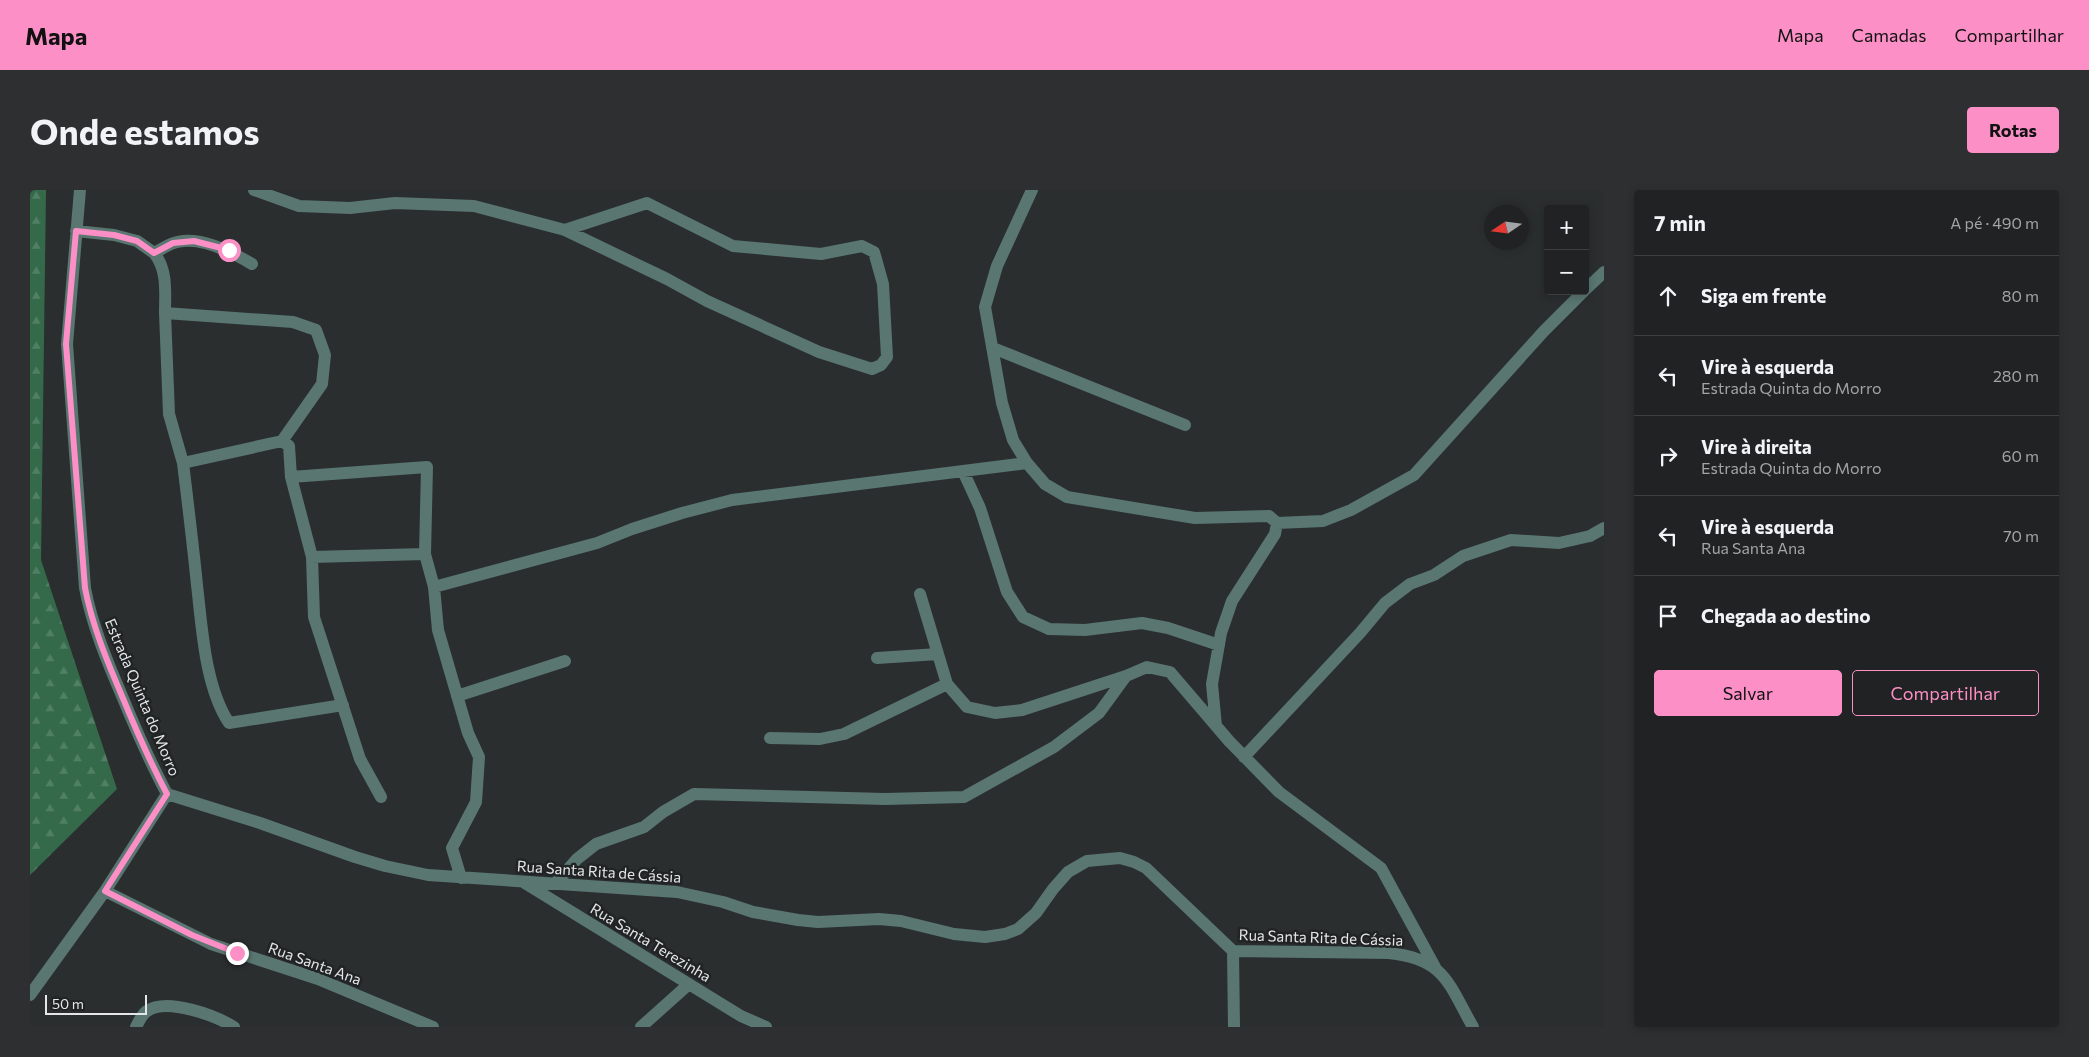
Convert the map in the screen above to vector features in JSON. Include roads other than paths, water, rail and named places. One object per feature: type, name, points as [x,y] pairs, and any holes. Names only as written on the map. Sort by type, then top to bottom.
[{"type":"street","name":"Estrada Quinta do Morro","points":[[30,995],[105,891],[167,794],[148,759],[110,669],[89,609],[85,588],[66,344],[80,190]]},
{"type":"street","points":[[254,190],[299,206],[350,208],[396,203],[474,206],[565,230],[667,279],[706,301],[819,352],[872,369],[881,365],[887,357],[883,284],[874,252],[862,246],[822,254],[733,246],[647,203],[565,230]]},
{"type":"street","points":[[1032,190],[997,266],[985,307],[1002,403],[1014,440],[1027,463],[1046,484],[1067,497],[1195,518],[1270,516],[1277,523],[1323,521],[1350,510],[1414,475],[1544,331],[1581,295]]},
{"type":"street","points":[[76,231],[114,235],[137,241],[154,253],[160,260],[165,279],[168,414],[183,463],[203,632],[212,682],[226,718],[229,723],[343,704]]},
{"type":"street","points":[[154,253],[173,243],[194,241],[229,250],[252,264]]},
{"type":"street","points":[[1589,287],[1604,272]]},
{"type":"street","points":[[165,313],[293,322],[316,330],[325,355],[322,384],[282,441],[183,463]]},
{"type":"street","points":[[993,348],[1185,425]]},
{"type":"street","points":[[282,441],[289,446],[291,477],[312,557],[314,617],[360,759],[381,798]]},
{"type":"street","points":[[434,587],[597,543],[632,529],[682,513],[732,500],[1027,463]]},
{"type":"street","points":[[291,477],[427,467],[425,554],[434,587],[438,630],[468,733],[479,758],[476,802],[452,848],[461,878]]},
{"type":"street","points":[[963,471],[980,508],[1007,592],[1023,617],[1050,629],[1085,630],[1142,623],[1168,628],[1219,645]]},
{"type":"street","points":[[1216,726],[1212,684],[1219,645],[1232,601],[1275,534],[1277,523]]},
{"type":"street","points":[[1244,757],[1385,603],[1410,584],[1434,575],[1463,556],[1511,540],[1559,543],[1590,536],[1604,528]]},
{"type":"street","points":[[312,557],[425,554]]},
{"type":"street","points":[[920,594],[947,684],[967,707],[995,713],[1022,710],[1148,668],[1170,672],[1244,757],[1279,792],[1381,868],[1436,967],[1442,973],[1473,1027]]},
{"type":"street","points":[[877,658],[938,654]]},
{"type":"street","points":[[457,696],[565,661]]},
{"type":"street","points":[[556,884],[577,860],[596,844],[644,827],[663,812],[694,794],[885,798],[964,797],[1054,748],[1099,713],[1126,676]]},
{"type":"street","points":[[770,738],[820,739],[844,734],[947,684]]},
{"type":"street","name":"Rua Santa Rita de Cássia","points":[[167,794],[260,823],[385,866],[428,876],[677,892],[723,902],[753,912],[798,920],[901,920],[954,934],[985,937],[1005,934],[1018,929],[1036,914],[1053,889],[1068,872],[1079,864],[1096,859],[1120,858],[1146,868],[1233,951],[1389,953],[1408,955],[1436,967]]},
{"type":"street","name":"Rua Santa Terezinha","points":[[521,881],[741,1016],[766,1027]]},
{"type":"street","name":"Rua Santa Ana","points":[[105,891],[211,944],[318,979],[433,1027]]},
{"type":"street","points":[[1233,951],[1234,1027]]},
{"type":"street","points":[[641,1027],[689,984]]},
{"type":"street","points":[[136,1027],[142,1015],[148,1010],[162,1007],[195,1010],[234,1027]]}]
